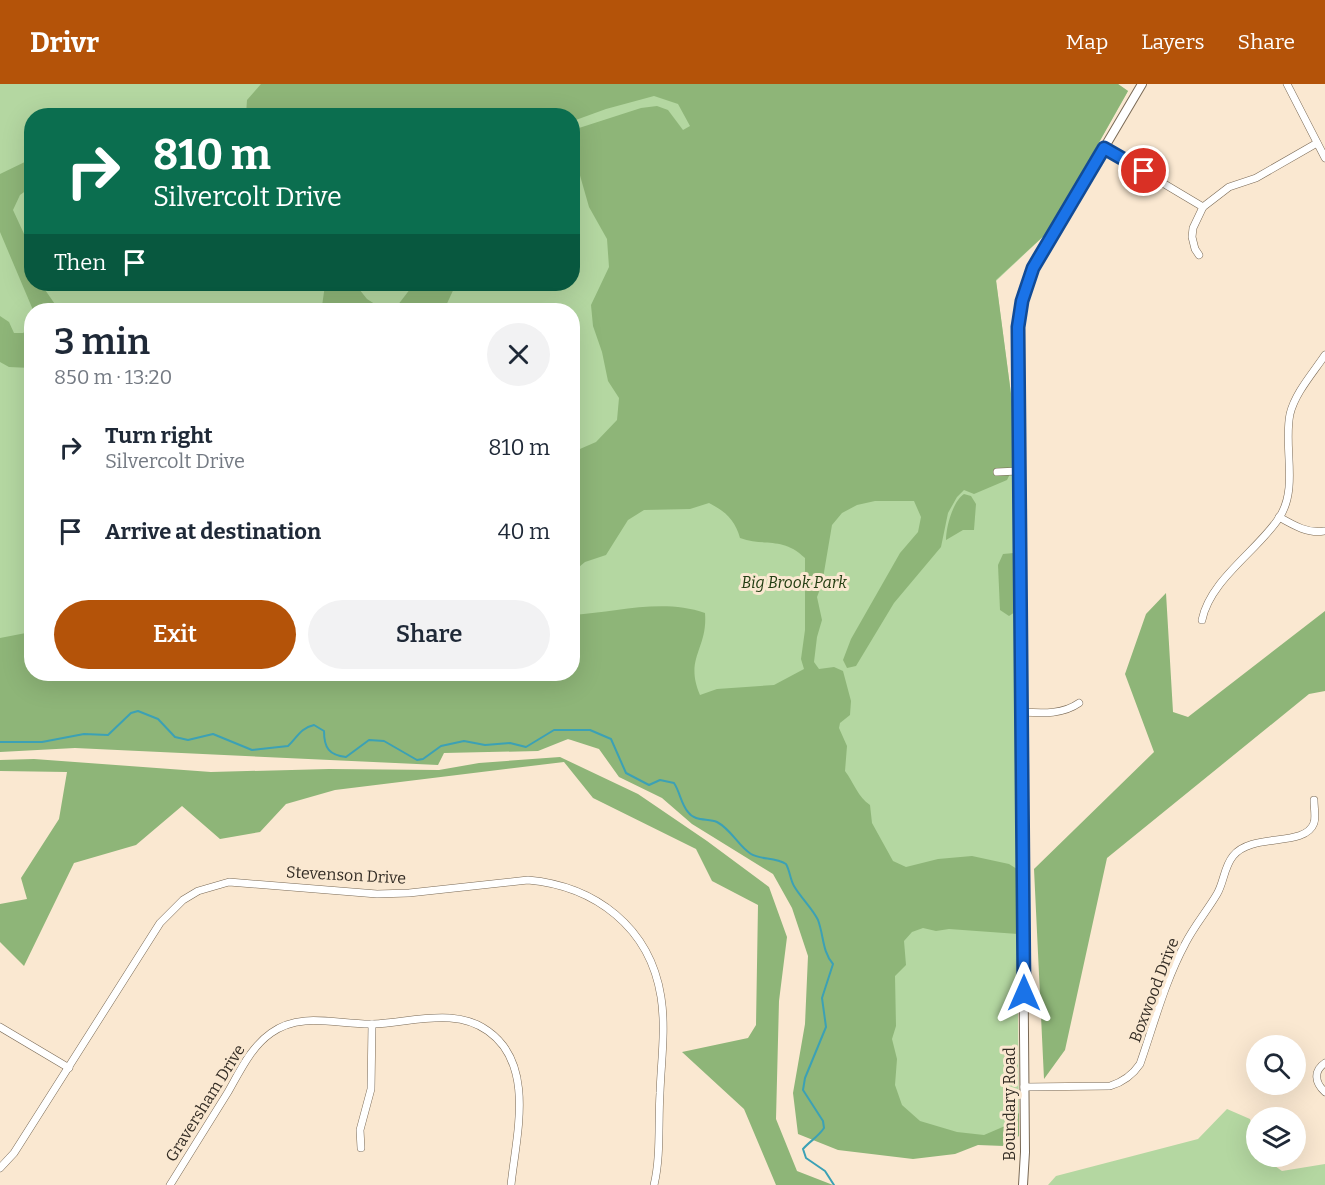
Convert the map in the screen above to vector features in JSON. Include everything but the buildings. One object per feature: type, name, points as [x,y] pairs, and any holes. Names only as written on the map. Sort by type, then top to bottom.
[{"type":"street","name":"Boundary Road","points":[[1023,1185],[1018,327],[1024,295],[1033,268],[1142,84]]},
{"type":"street","points":[[1287,84],[1325,158]]},
{"type":"street","points":[[1199,255],[1194,249],[1192,237],[1193,228],[1203,207],[1221,191],[1240,182],[1256,178],[1317,143]]},
{"type":"street","points":[[1104,148],[1203,207]]},
{"type":"street","points":[[1202,620],[1212,594],[1279,517],[1288,487],[1290,414],[1299,394],[1325,355]]},
{"type":"street","points":[[997,471],[1019,471]]},
{"type":"street","points":[[1279,517],[1302,529],[1324,531]]},
{"type":"street","points":[[1020,712],[1060,712],[1071,709],[1079,703]]},
{"type":"street","name":"Boxwood Drive","points":[[1024,1087],[1110,1086],[1122,1082],[1135,1071],[1140,1064],[1179,955],[1218,892],[1229,862],[1235,853],[1252,843],[1300,836],[1308,832],[1315,820],[1314,801]]},
{"type":"street","name":"Stevenson Drive","points":[[0,1168],[14,1153],[160,923],[183,900],[198,891],[221,884],[246,882],[399,894],[512,880],[547,881],[576,889],[603,904],[626,924],[652,965],[661,997],[663,1025],[654,1185]]},
{"type":"street","name":"Graversham Drive","points":[[170,1185],[254,1049],[269,1034],[287,1024],[309,1020],[372,1024],[452,1018],[478,1025],[499,1041],[513,1062],[519,1086],[511,1185]]},
{"type":"street","points":[[362,1148],[360,1130],[371,1089],[372,1024]]},
{"type":"street","points":[[0,1028],[69,1068]]},
{"type":"street","points":[[1325,1063],[1316,1076],[1318,1085],[1325,1092]]},
{"type":"green space","name":"Big Brook Park","points":[[0,84],[1118,84],[1128,91],[1049,231],[996,281],[1013,409],[1019,1136],[930,1140],[826,1027],[792,882],[611,739],[0,742]]},
{"type":"green space","name":"Big Brook Park","points":[[261,84],[1118,84],[1128,91],[1049,231],[996,280],[1013,409],[1013,468],[1007,480],[974,494],[964,490],[957,497],[948,513],[941,547],[894,603],[856,666],[847,668],[843,660],[851,639],[900,553],[918,532],[921,517],[914,501],[875,501],[857,505],[842,513],[832,525],[822,584],[817,597],[822,620],[814,662],[819,669],[834,667],[843,671],[851,701],[850,715],[840,723],[839,728],[847,746],[845,771],[859,794],[870,805],[872,823],[893,861],[906,867],[938,859],[972,856],[1009,864],[1017,869],[1018,934],[949,929],[936,931],[923,928],[912,932],[904,941],[906,965],[895,976],[896,1026],[892,1039],[897,1059],[895,1085],[902,1105],[920,1121],[957,1132],[984,1135],[1005,1126],[1019,1113],[1019,1136],[1004,1146],[978,1145],[955,1154],[913,1159],[838,1150],[798,1134],[793,1093],[805,1024],[808,956],[792,908],[773,874],[692,824],[662,798],[619,777],[599,749],[568,739],[538,751],[444,753],[438,765],[75,748],[0,752],[0,638],[24,633],[24,681],[580,681],[580,614],[656,606],[705,613],[703,636],[694,672],[700,695],[717,689],[774,685],[804,669],[801,659],[805,630],[805,558],[797,551],[781,544],[740,538],[729,517],[709,503],[690,509],[644,510],[628,520],[606,555],[585,562],[580,566],[580,449],[596,442],[617,420],[619,398],[608,381],[602,352],[593,326],[591,305],[609,267],[607,239],[589,207],[580,176],[580,128],[641,108],[657,106],[668,110],[683,130],[690,126],[678,104],[654,96],[580,118],[580,108],[246,108],[247,100]]},
{"type":"green space","points":[[24,162],[24,192],[20,195],[13,210],[24,234],[24,289],[0,232],[0,174]]},
{"type":"green space","points":[[25,291],[46,291],[54,303],[30,303]]},
{"type":"green space","points":[[324,291],[361,291],[373,303],[322,303]]},
{"type":"green space","points":[[409,291],[453,291],[447,303],[399,303]]},
{"type":"green space","points":[[0,316],[9,322],[14,333],[24,332],[24,368],[9,367],[0,362]]},
{"type":"green space","points":[[964,494],[971,496],[976,504],[974,530],[963,530],[946,540],[951,515],[960,497]]},
{"type":"green space","points":[[1014,553],[1015,612],[1009,616],[1000,610],[998,565],[1003,554]]},
{"type":"green space","points":[[1166,593],[1173,712],[1188,717],[1325,611],[1325,691],[1309,694],[1107,858],[1065,1050],[1044,1079],[1034,869],[1154,752],[1125,674],[1146,614]]},
{"type":"green space","points":[[560,757],[638,794],[769,887],[787,937],[779,1001],[776,1119],[797,1171],[833,1185],[776,1185],[744,1109],[682,1052],[748,1038],[756,1025],[758,905],[712,881],[696,849],[593,798],[564,762],[335,790],[286,804],[260,832],[220,839],[182,806],[136,845],[74,863],[24,966],[0,942],[0,904],[27,899],[21,878],[59,819],[67,772],[0,771],[0,760],[34,759],[211,772],[329,769],[439,770],[479,763]]},
{"type":"green space","points":[[1227,1109],[1246,1117],[1246,1167],[1276,1167],[1282,1171],[1325,1164],[1325,1185],[1048,1185],[1056,1176],[1198,1139]]},
{"type":"waterway","points":[[0,742],[42,742],[84,734],[108,735],[131,713],[138,711],[158,719],[175,737],[188,740],[213,734],[252,750],[288,746],[302,731],[314,725],[324,731],[326,746],[329,750],[346,757],[369,740],[384,741],[417,760],[423,759],[441,746],[464,741],[485,745],[510,743],[526,747],[554,730],[590,730],[611,739],[626,773],[649,785],[660,780],[674,783],[691,815],[722,825],[751,854],[786,864],[794,886],[818,920],[825,949],[833,964],[822,998],[826,1027],[805,1078],[803,1090],[823,1121],[824,1128],[803,1149],[806,1158],[825,1171],[834,1185]]},
{"type":"route","points":[[1024,993],[1018,327],[1025,289],[1033,268],[1104,148],[1144,171]]}]
